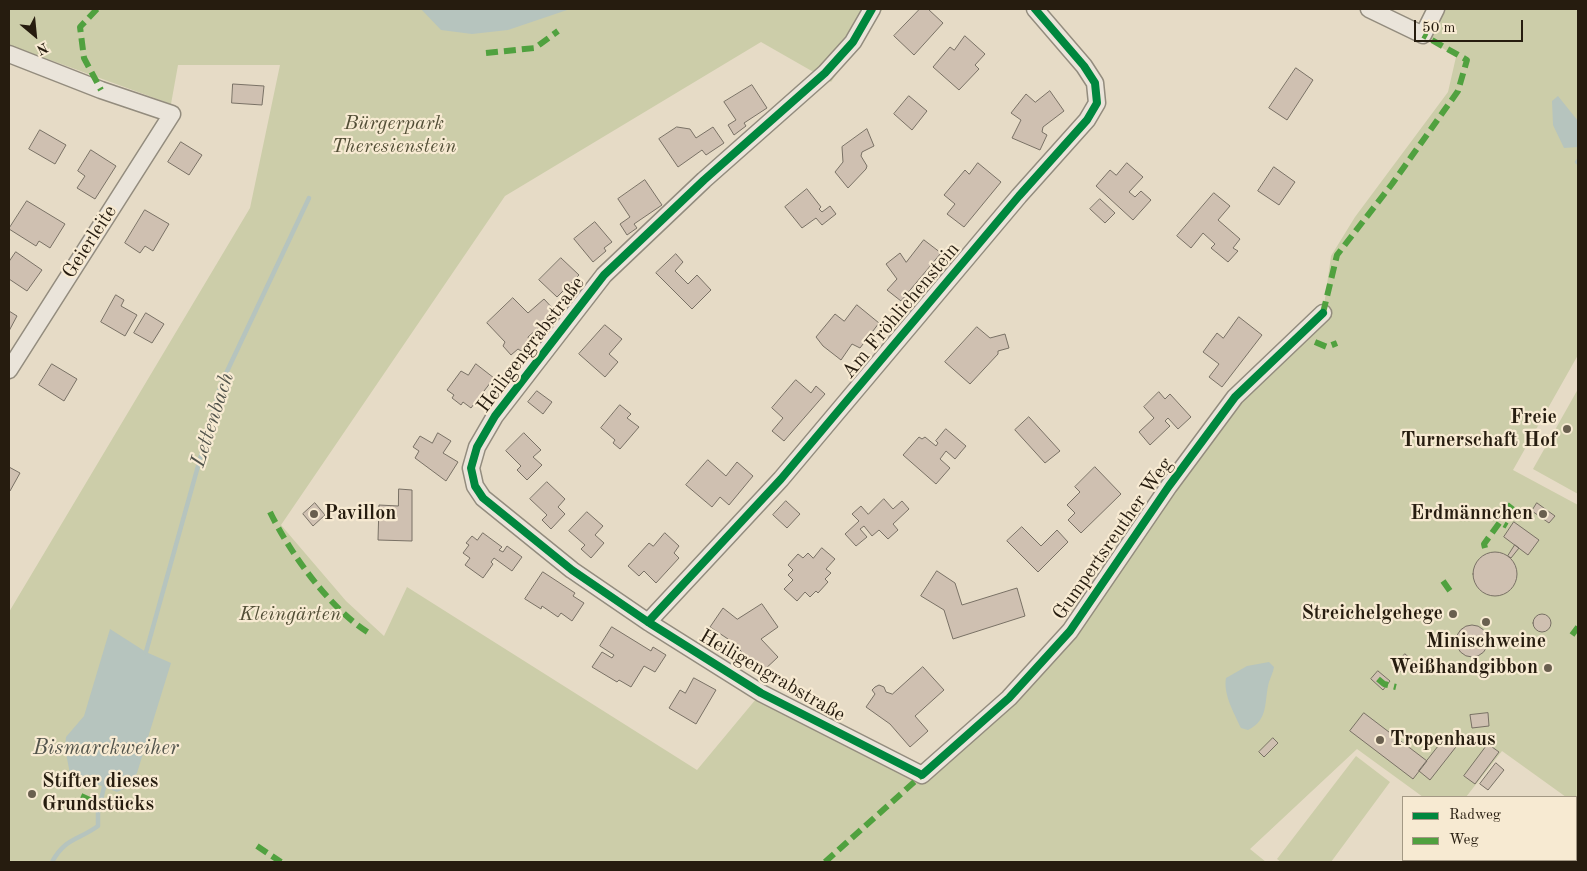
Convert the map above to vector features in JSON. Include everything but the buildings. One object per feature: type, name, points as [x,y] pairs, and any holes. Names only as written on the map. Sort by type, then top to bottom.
[{"type":"street","name":"Heiligengrabstraße","points":[[872,9],[853,42],[825,73],[704,180],[604,275],[496,416],[477,447],[471,468],[475,486],[483,498],[572,570],[648,622],[761,693],[922,775]]},
{"type":"street","name":"Am Fröhlichenstein","points":[[648,622],[781,479],[1012,204],[1087,120],[1097,103],[1095,83],[1084,66],[1035,9]]},
{"type":"street","points":[[1369,9],[1424,35],[1436,9]]},
{"type":"street","name":"Geierleite","points":[[9,54],[101,90],[172,114],[10,364]]},
{"type":"street","name":"Gumpertsreuther Weg","points":[[922,775],[1009,698],[1070,632],[1169,486],[1235,397],[1323,312]]},
{"type":"green space","points":[[9,9],[883,9],[831,82],[761,42],[505,196],[281,525],[346,601],[384,636],[407,587],[697,770],[761,693],[921,775],[1070,631],[1235,397],[1323,313],[1331,256],[1355,217],[1448,92],[1456,57],[1423,35],[1434,9],[1578,9],[1578,355],[1513,470],[1578,505],[1578,806],[1577,796],[1565,796],[1502,751],[1467,796],[1422,796],[1357,749],[1250,849],[1266,862],[9,862],[9,612],[250,208],[280,65],[178,65],[171,104],[9,45]]},
{"type":"green space","name":"Freie Turnerschaft Hof","points":[[1578,389],[1578,494],[1533,469]]},
{"type":"green space","points":[[1356,756],[1390,782],[1331,862],[1281,862],[1277,859]]},
{"type":"water","points":[[421,9],[570,9],[508,30],[472,34],[441,30]]},
{"type":"water","points":[[1558,96],[1578,121],[1578,147],[1564,148],[1553,125],[1552,101]]},
{"type":"water","name":"Bismarckweiher","points":[[110,629],[146,652],[171,663],[137,773],[126,788],[117,792],[70,774],[65,748],[66,737],[84,716]]},
{"type":"water","points":[[1269,662],[1274,667],[1269,682],[1263,715],[1255,726],[1248,730],[1241,728],[1228,697],[1225,684],[1226,678],[1247,666]]},
{"type":"waterway","name":"Lettenbach","points":[[146,652],[221,384],[309,198]]},
{"type":"waterway","points":[[52,862],[67,844],[98,826],[98,812],[104,787]]},
{"type":"marked path","points":[[97,9],[80,27],[84,58],[101,90]]},
{"type":"marked path","points":[[486,53],[535,48],[558,31]]},
{"type":"marked path","points":[[1323,313],[1337,255],[1392,184],[1458,91],[1467,60],[1423,35]]},
{"type":"marked path","points":[[1315,342],[1327,347],[1337,343]]},
{"type":"marked path","points":[[1507,505],[1524,518],[1529,516]]},
{"type":"marked path","points":[[270,512],[288,545],[312,579],[340,610],[369,633]]},
{"type":"marked path","points":[[1485,548],[1484,544],[1500,522],[1507,526]]},
{"type":"marked path","points":[[1443,581],[1450,591]]},
{"type":"marked path","points":[[1572,635],[1578,627]]},
{"type":"marked path","points":[[1378,679],[1384,684],[1396,687]]},
{"type":"marked path","points":[[825,862],[922,775]]},
{"type":"marked path","points":[[81,796],[110,809]]},
{"type":"marked path","points":[[257,846],[281,862]]},
{"type":"cycle path","points":[[872,9],[853,42],[825,73],[704,180],[604,275],[495,416],[477,447],[471,468],[475,486],[483,498],[572,570],[648,622],[761,693],[922,775],[1009,698],[1070,631],[1169,486],[1235,397],[1323,313]]},
{"type":"cycle path","points":[[648,622],[781,479],[1019,196],[1087,120],[1097,103],[1095,83],[1084,66],[1035,9]]},
{"type":"place","name":"Freie Turnerschaft Hof","points":[[1567,429]]},
{"type":"place","name":"Pavillon","points":[[314,514]]},
{"type":"place","name":"Erdmännchen","points":[[1543,514]]},
{"type":"place","name":"Streichelgehege","points":[[1453,614]]},
{"type":"place","name":"Minischweine","points":[[1486,622]]},
{"type":"place","name":"Weißhandgibbon","points":[[1548,668]]},
{"type":"place","name":"Tropenhaus","points":[[1380,740]]},
{"type":"place","name":"Stifter dieses Grundstücks","points":[[32,794]]},
{"type":"park label","name":"Bürgerpark Theresienstein","points":[[394,136]]},
{"type":"park label","name":"Kleingärten","points":[[290,615]]}]
